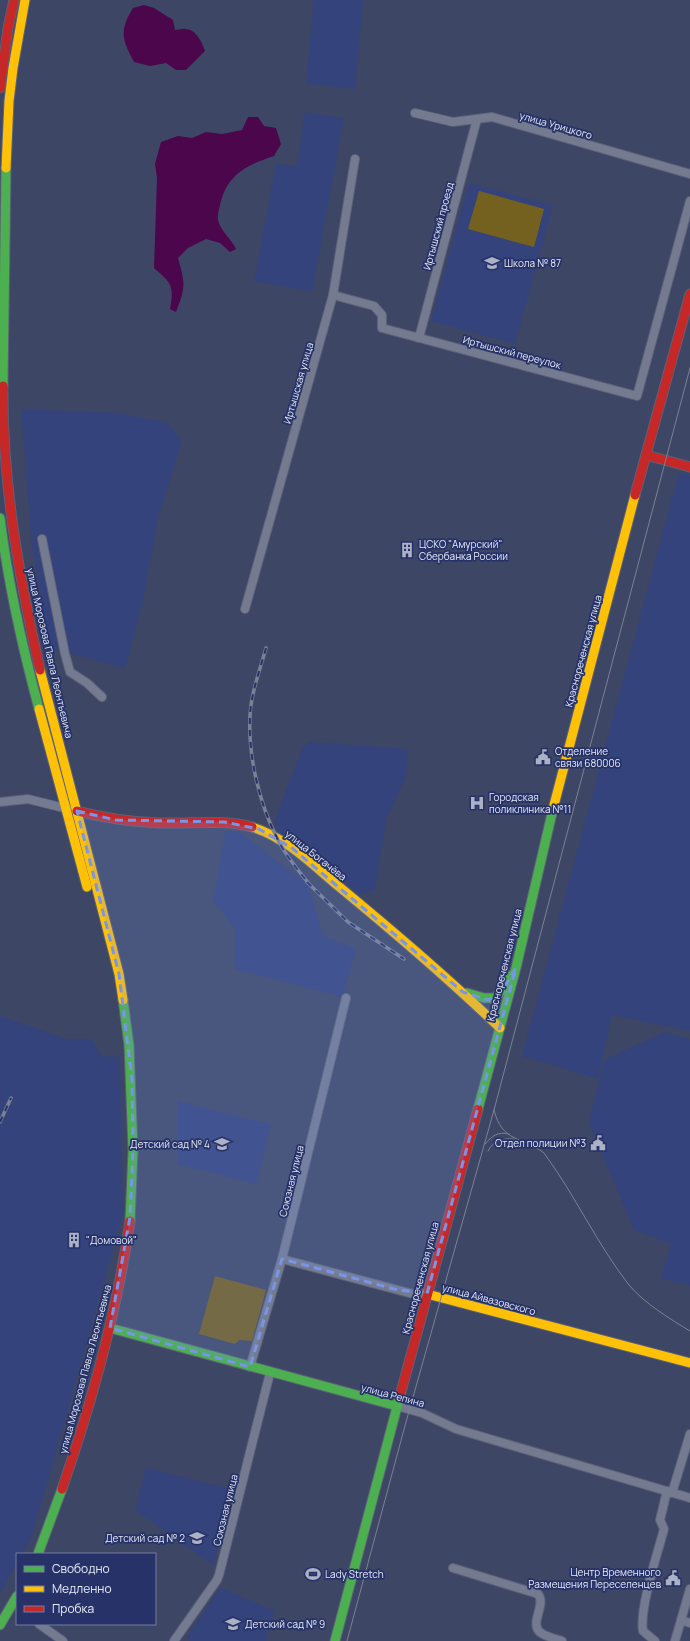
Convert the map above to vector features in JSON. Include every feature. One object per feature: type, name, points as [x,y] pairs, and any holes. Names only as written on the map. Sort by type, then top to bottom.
[{"type":"main road","points":[[0,88],[8,28],[14,0]]},
{"type":"main road","name":"улица Морозова Павла Леонтьевича","points":[[25,0],[13,68],[9,101],[5,185],[4,407],[9,492],[15,543],[24,598],[47,698],[119,974],[126,1017],[132,1080],[134,1150],[130,1217],[124,1262],[110,1328],[68,1472],[38,1553]]},
{"type":"main road","name":"Краснореченская улица","points":[[335,1641],[427,1294],[516,968],[550,820],[690,294]]},
{"type":"main road","points":[[646,455],[690,467]]},
{"type":"main road","name":"улица Морозова Павла Леонтьевича","points":[[0,518],[6,560],[20,632],[118,1001],[126,1017]]},
{"type":"main road","name":"улица Богачёва","points":[[77,811],[116,820],[161,823],[224,822],[259,829],[292,848],[403,939],[500,1028]]},
{"type":"main road","points":[[462,992],[486,1000],[495,998],[500,995],[516,968]]},
{"type":"main road","name":"улица Айвазовского","points":[[427,1294],[690,1363]]},
{"type":"main road","name":"улица Репина","points":[[110,1328],[250,1368],[397,1406]]},
{"type":"main road","points":[[0,1625],[15,1606]]},
{"type":"street","name":"улица Урицкого","points":[[415,113],[453,122],[492,117],[690,174]]},
{"type":"street","name":"Иртышский проезд","points":[[419,338],[477,119]]},
{"type":"street","name":"Иртышская улица","points":[[245,609],[333,295],[356,159]]},
{"type":"street","name":"Иртышский переулок","points":[[333,295],[374,306],[382,315],[382,328],[637,396],[690,201]]},
{"type":"street","points":[[42,539],[70,672],[87,682],[102,697]]},
{"type":"street","name":"улица Богачёва","points":[[0,802],[28,799],[77,811]]},
{"type":"street","name":"Союзная улица","points":[[250,1368],[282,1259],[346,998]]},
{"type":"street","name":"улица Айвазовского","points":[[282,1259],[413,1294],[427,1294]]},
{"type":"street","name":"Союзная улица","points":[[174,1641],[219,1575],[270,1373]]},
{"type":"street","name":"улица Репина","points":[[397,1406],[422,1413],[456,1429],[690,1498]]},
{"type":"street","points":[[655,1641],[643,1631],[646,1597],[664,1529],[660,1520],[690,1434]]},
{"type":"street","points":[[453,1568],[538,1594],[541,1597],[541,1602],[536,1622],[537,1628],[541,1633],[562,1641]]},
{"type":"street","points":[[675,1641],[690,1590]]},
{"type":"street","points":[[681,1620],[690,1622]]},
{"type":"street","points":[[40,1625],[63,1641]]},
{"type":"highlighted area","points":[[77,811],[116,820],[224,822],[259,829],[292,848],[463,992],[488,1000],[499,995],[516,968],[427,1294],[394,1289],[282,1259],[250,1367],[110,1328],[130,1217],[133,1150],[132,1080],[119,974]]},
{"type":"shaded area","points":[[314,0],[363,0],[355,89],[306,84]]},
{"type":"shaded area","points":[[144,5],[154,8],[173,20],[175,30],[183,29],[192,31],[200,40],[205,51],[186,70],[176,70],[166,63],[150,66],[134,62],[125,41],[124,29],[133,8]]},
{"type":"shaded area","points":[[305,112],[344,118],[312,292],[254,281],[276,164],[297,166]]},
{"type":"shaded area","points":[[248,117],[258,117],[264,126],[276,128],[281,144],[274,156],[247,167],[233,178],[223,194],[218,213],[218,220],[221,228],[236,249],[230,252],[220,243],[206,239],[188,248],[178,258],[183,279],[183,291],[176,312],[170,309],[172,295],[168,282],[154,268],[157,178],[155,164],[161,142],[178,136],[192,138],[206,132],[222,134],[242,130]]},
{"type":"shaded area","name":"Школа № 87","points":[[469,183],[553,205],[515,344],[431,321]]},
{"type":"shaded area","points":[[479,191],[544,209],[534,247],[468,229]]},
{"type":"shaded area","points":[[21,409],[119,413],[167,423],[182,441],[158,518],[143,600],[125,668],[50,648],[32,546]]},
{"type":"shaded area","points":[[679,472],[690,475],[690,1031],[612,1015],[598,1079],[522,1056]]},
{"type":"shaded area","points":[[309,742],[408,749],[406,777],[386,820],[375,889],[360,895],[313,855],[278,832],[274,822],[302,749]]},
{"type":"shaded area","points":[[226,831],[240,833],[308,885],[323,936],[356,949],[342,997],[235,969],[235,928],[213,901]]},
{"type":"shaded area","points":[[0,1016],[67,1039],[92,1039],[101,1056],[120,1057],[123,1214],[32,1536],[23,1553],[16,1553],[16,1565],[0,1593]]},
{"type":"shaded area","points":[[665,1032],[690,1039],[690,1286],[661,1278],[671,1244],[634,1230],[589,1123],[604,1060]]},
{"type":"shaded area","name":"Детский сад № 4","points":[[178,1101],[271,1125],[256,1184],[178,1164]]},
{"type":"shaded area","points":[[215,1276],[266,1290],[252,1341],[239,1340],[235,1344],[199,1334]]},
{"type":"shaded area","name":"Детский сад № 2","points":[[146,1468],[232,1489],[213,1565],[135,1510]]},
{"type":"shaded area","name":"Детский сад № 9","points":[[220,1588],[275,1611],[265,1641],[191,1641],[186,1638]]},
{"type":"tram line","points":[[347,1641],[406,1422],[494,1110],[690,368]]},
{"type":"tram line","points":[[494,1110],[502,1128],[508,1134],[544,1153],[617,1269],[635,1292],[666,1316],[690,1331]]},
{"type":"tram line","points":[[485,1144],[498,1134],[509,1134]]},
{"type":"tram line","points":[[488,1151],[492,1145],[498,1141],[514,1139]]},
{"type":"railway","points":[[266,648],[254,690],[251,707],[250,731],[253,763],[265,810],[277,838],[292,862],[310,885]]},
{"type":"railway","points":[[307,882],[348,922],[404,959]]},
{"type":"railway","points":[[0,1122],[11,1098]]},
{"type":"traffic: fast","points":[[3,386],[6,168]]},
{"type":"traffic: fast","points":[[0,518],[16,614],[39,709]]},
{"type":"traffic: fast","points":[[478,1109],[516,968],[553,809]]},
{"type":"traffic: fast","points":[[467,993],[484,998],[495,998],[512,975]]},
{"type":"traffic: fast","points":[[123,1000],[129,1045],[133,1150],[130,1221]]},
{"type":"traffic: fast","points":[[110,1328],[397,1406]]},
{"type":"traffic: fast","points":[[335,1641],[401,1392]]},
{"type":"traffic: fast","points":[[38,1553],[62,1489]]},
{"type":"traffic: fast","points":[[0,1625],[16,1598]]},
{"type":"traffic: slow","points":[[6,168],[9,101],[13,68],[25,0]]},
{"type":"traffic: slow","points":[[553,809],[635,495]]},
{"type":"traffic: slow","points":[[40,670],[119,974],[123,1000]]},
{"type":"traffic: slow","points":[[39,709],[87,887]]},
{"type":"traffic: slow","points":[[252,827],[276,837],[308,860],[420,955],[500,1028]]},
{"type":"traffic: slow","points":[[427,1294],[690,1363]]},
{"type":"traffic: jam","points":[[0,88],[8,28],[14,0]]},
{"type":"traffic: jam","points":[[635,495],[690,294]]},
{"type":"traffic: jam","points":[[3,386],[5,457],[13,529],[25,600],[40,670]]},
{"type":"traffic: jam","points":[[646,455],[690,467]]},
{"type":"traffic: jam","points":[[77,811],[108,818],[139,822],[218,822],[252,827]]},
{"type":"traffic: jam","points":[[401,1392],[478,1109]]},
{"type":"traffic: jam","points":[[62,1489],[93,1390],[111,1323],[125,1255],[130,1221]]},
{"type":"place","name":"Школа № 87","points":[[492,263]]},
{"type":"place","name":"ЦСКО \"Амурский\" Сбербанка России","points":[[407,550]]},
{"type":"place","name":"Отделение связи 680006","points":[[543,757]]},
{"type":"place","name":"Городская поликлиника №11","points":[[477,803]]},
{"type":"place","name":"Отдел полиции №3","points":[[598,1143]]},
{"type":"place","name":"Детский сад № 4","points":[[222,1144]]},
{"type":"place","name":"\"Домовой\"","points":[[74,1240]]},
{"type":"place","name":"Детский сад № 2","points":[[197,1538]]},
{"type":"place","name":"Lady Stretch","points":[[313,1574]]},
{"type":"place","name":"Центр Временного Размещения Переселенцев","points":[[673,1578]]},
{"type":"place","name":"Детский сад № 9","points":[[233,1624]]}]
